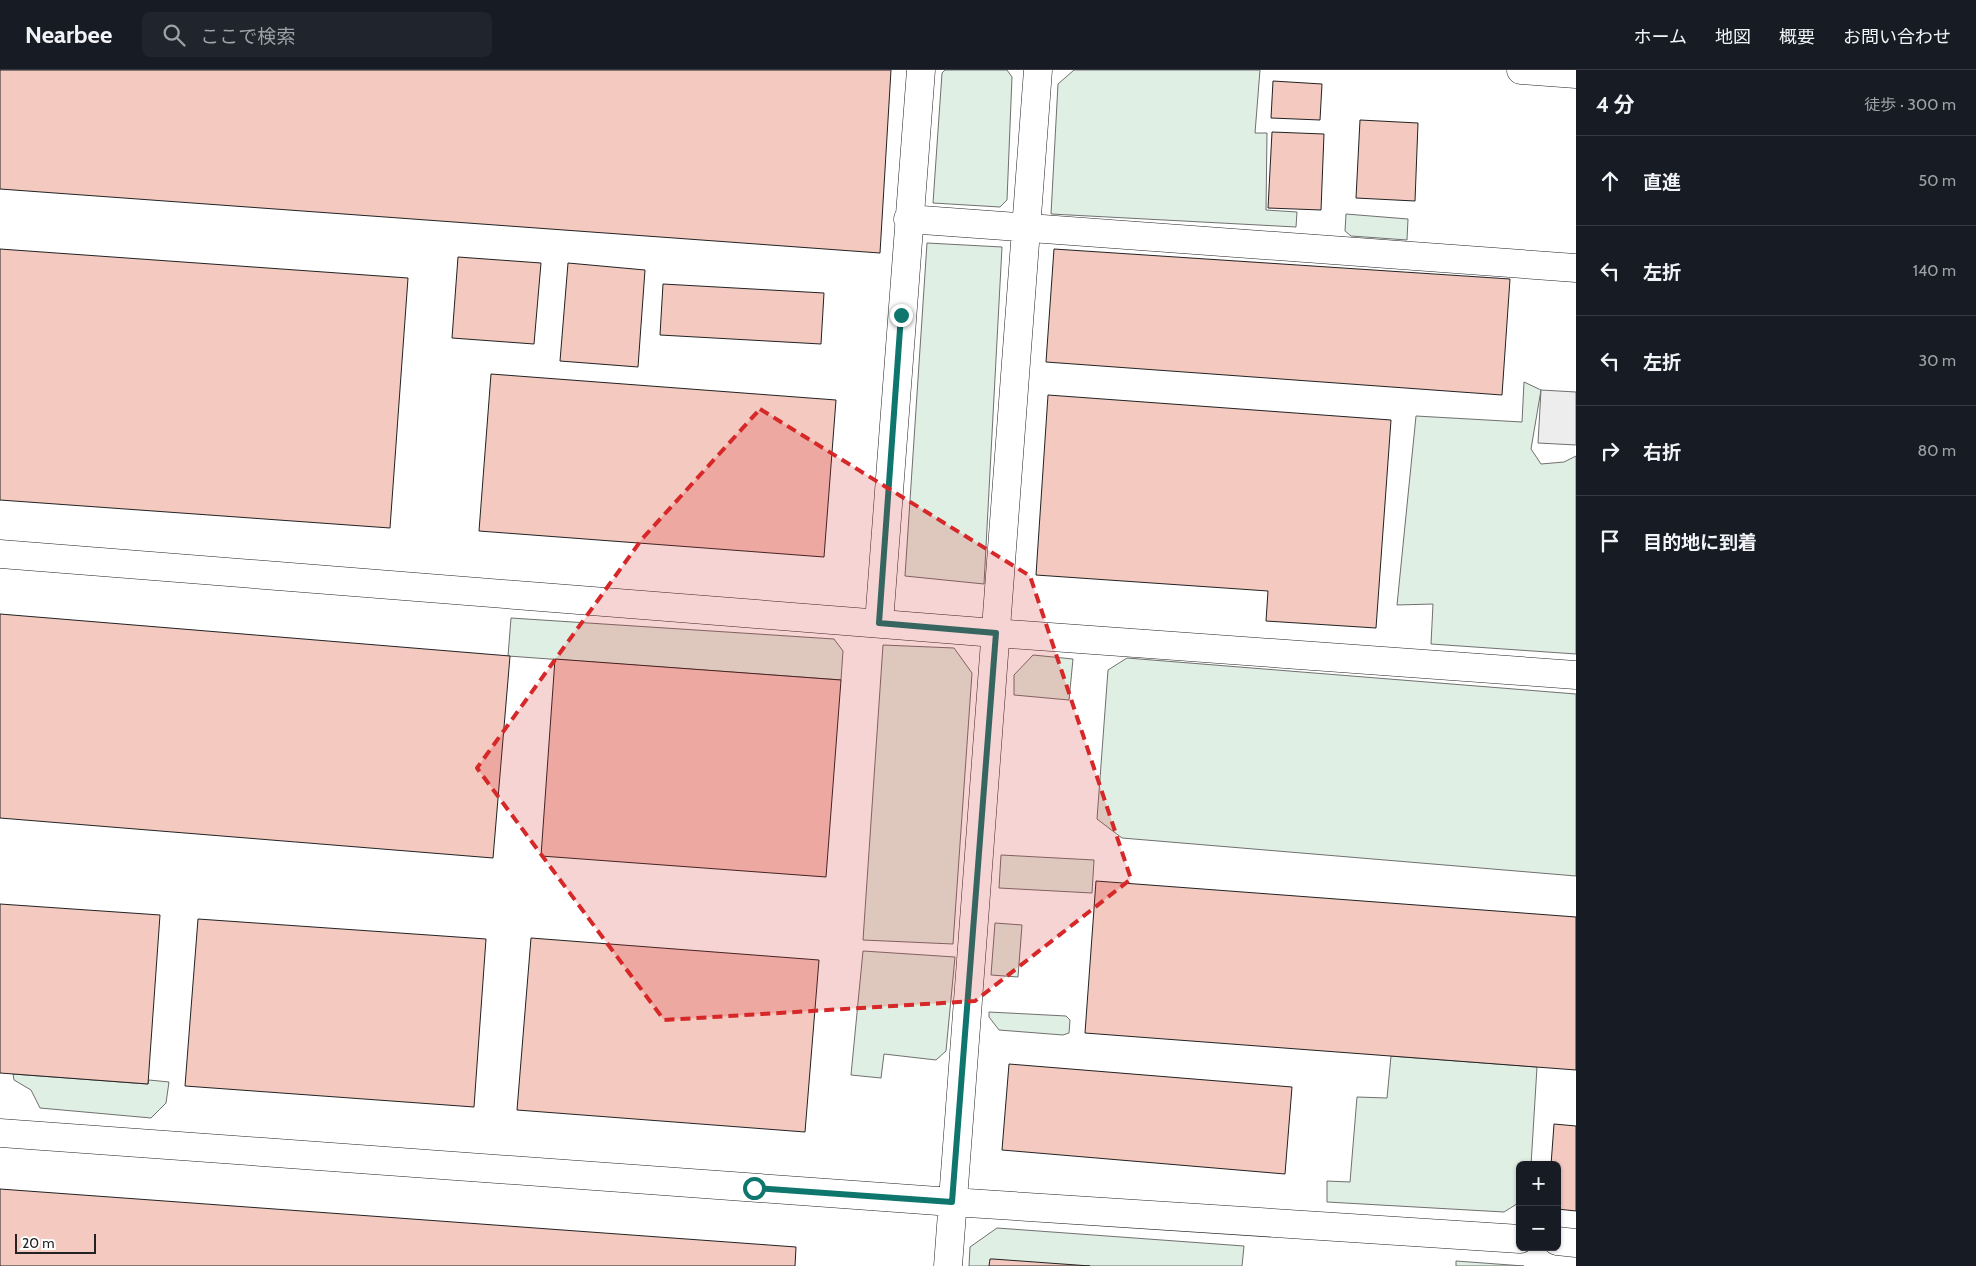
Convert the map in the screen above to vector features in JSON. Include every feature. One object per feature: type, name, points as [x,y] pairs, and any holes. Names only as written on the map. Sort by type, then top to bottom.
[{"type":"lane","points":[[879,623],[908,219],[921,70]]},
{"type":"lane","points":[[948,1266],[1038,70]]},
{"type":"lane","points":[[1521,70],[1576,74]]},
{"type":"lane","points":[[908,219],[1576,268]]},
{"type":"lane","points":[[0,554],[996,633],[1576,675]]},
{"type":"lane","points":[[0,1133],[952,1202],[1516,1239]]},
{"type":"lane","points":[[1561,1241],[1576,1242]]},
{"type":"highlighted area","points":[[760,409],[1030,576],[1131,879],[975,1001],[664,1020],[477,768],[642,539]]},
{"type":"green space","points":[[945,70],[1007,70],[1012,77],[1007,200],[1000,207],[933,203],[942,73]]},
{"type":"green space","points":[[1074,70],[1260,70],[1255,133],[1267,133],[1266,210],[1297,212],[1296,227],[1051,214],[1058,84]]},
{"type":"green space","points":[[1346,214],[1408,219],[1407,240],[1351,236],[1345,231]]},
{"type":"green space","points":[[927,243],[1002,247],[984,584],[905,576]]},
{"type":"green space","points":[[1524,382],[1541,390],[1531,449],[1541,464],[1564,462],[1576,456],[1576,654],[1431,644],[1433,604],[1397,605],[1416,416],[1522,422]]},
{"type":"green space","points":[[511,618],[834,639],[843,651],[841,680],[508,656]]},
{"type":"green space","points":[[883,645],[954,648],[972,673],[953,944],[863,940]]},
{"type":"green space","points":[[1033,655],[1073,659],[1069,700],[1014,695],[1014,675]]},
{"type":"green space","points":[[1127,658],[1576,694],[1576,876],[1122,838],[1097,819],[1108,670]]},
{"type":"green space","points":[[1001,855],[1094,860],[1092,893],[999,888]]},
{"type":"green space","points":[[995,923],[1022,925],[1018,977],[991,975]]},
{"type":"green space","points":[[863,951],[955,957],[946,1051],[936,1060],[884,1054],[881,1078],[851,1075]]},
{"type":"green space","points":[[989,1012],[1066,1016],[1070,1020],[1069,1033],[1063,1035],[999,1030],[989,1017]]},
{"type":"green space","points":[[1391,1056],[1537,1067],[1531,1161],[1516,1161],[1516,1204],[1504,1212],[1327,1202],[1327,1181],[1350,1182],[1357,1097],[1387,1098]]},
{"type":"green space","points":[[13,1074],[148,1084],[149,1080],[169,1082],[166,1103],[151,1118],[40,1108],[31,1090],[14,1080]]},
{"type":"green space","points":[[997,1228],[1244,1246],[1242,1266],[969,1266],[970,1247]]},
{"type":"green space","points":[[1456,1261],[1524,1266],[1456,1266]]},
{"type":"shaded area","points":[[1541,390],[1576,392],[1576,445],[1538,443]]},
{"type":"building","points":[[0,70],[891,70],[880,253],[0,189]]},
{"type":"building","points":[[1273,81],[1322,84],[1320,120],[1271,118]]},
{"type":"building","points":[[1360,120],[1418,123],[1415,201],[1356,198]]},
{"type":"building","points":[[1272,132],[1324,134],[1321,210],[1268,208]]},
{"type":"building","points":[[0,249],[408,278],[390,528],[0,500]]},
{"type":"building","points":[[1054,249],[1510,279],[1502,395],[1046,362]]},
{"type":"building","points":[[458,257],[541,263],[534,344],[452,338]]},
{"type":"building","points":[[568,263],[645,270],[638,367],[560,361]]},
{"type":"building","points":[[663,284],[824,293],[821,344],[660,335]]},
{"type":"building","points":[[491,374],[836,400],[824,557],[479,531]]},
{"type":"building","points":[[1048,395],[1391,420],[1376,628],[1266,621],[1268,591],[1036,575]]},
{"type":"building","points":[[0,614],[510,656],[493,858],[0,818]]},
{"type":"building","points":[[555,659],[841,680],[826,877],[541,856]]},
{"type":"building","points":[[1096,881],[1576,917],[1576,1070],[1085,1033]]},
{"type":"building","points":[[0,904],[160,915],[148,1084],[0,1073]]},
{"type":"building","points":[[198,919],[486,939],[474,1107],[185,1086]]},
{"type":"building","points":[[531,938],[819,960],[805,1132],[517,1110]]},
{"type":"building","points":[[1009,1064],[1292,1087],[1285,1174],[1002,1150]]},
{"type":"building","points":[[1554,1124],[1576,1126],[1576,1211],[1561,1209],[1561,1161],[1551,1161]]},
{"type":"building","points":[[0,1189],[796,1247],[795,1266],[0,1266]]},
{"type":"building","points":[[990,1259],[993,1259],[1090,1266],[989,1266]]},
{"type":"route","points":[[754,1188],[952,1202],[996,633],[879,623],[901,315]]}]
